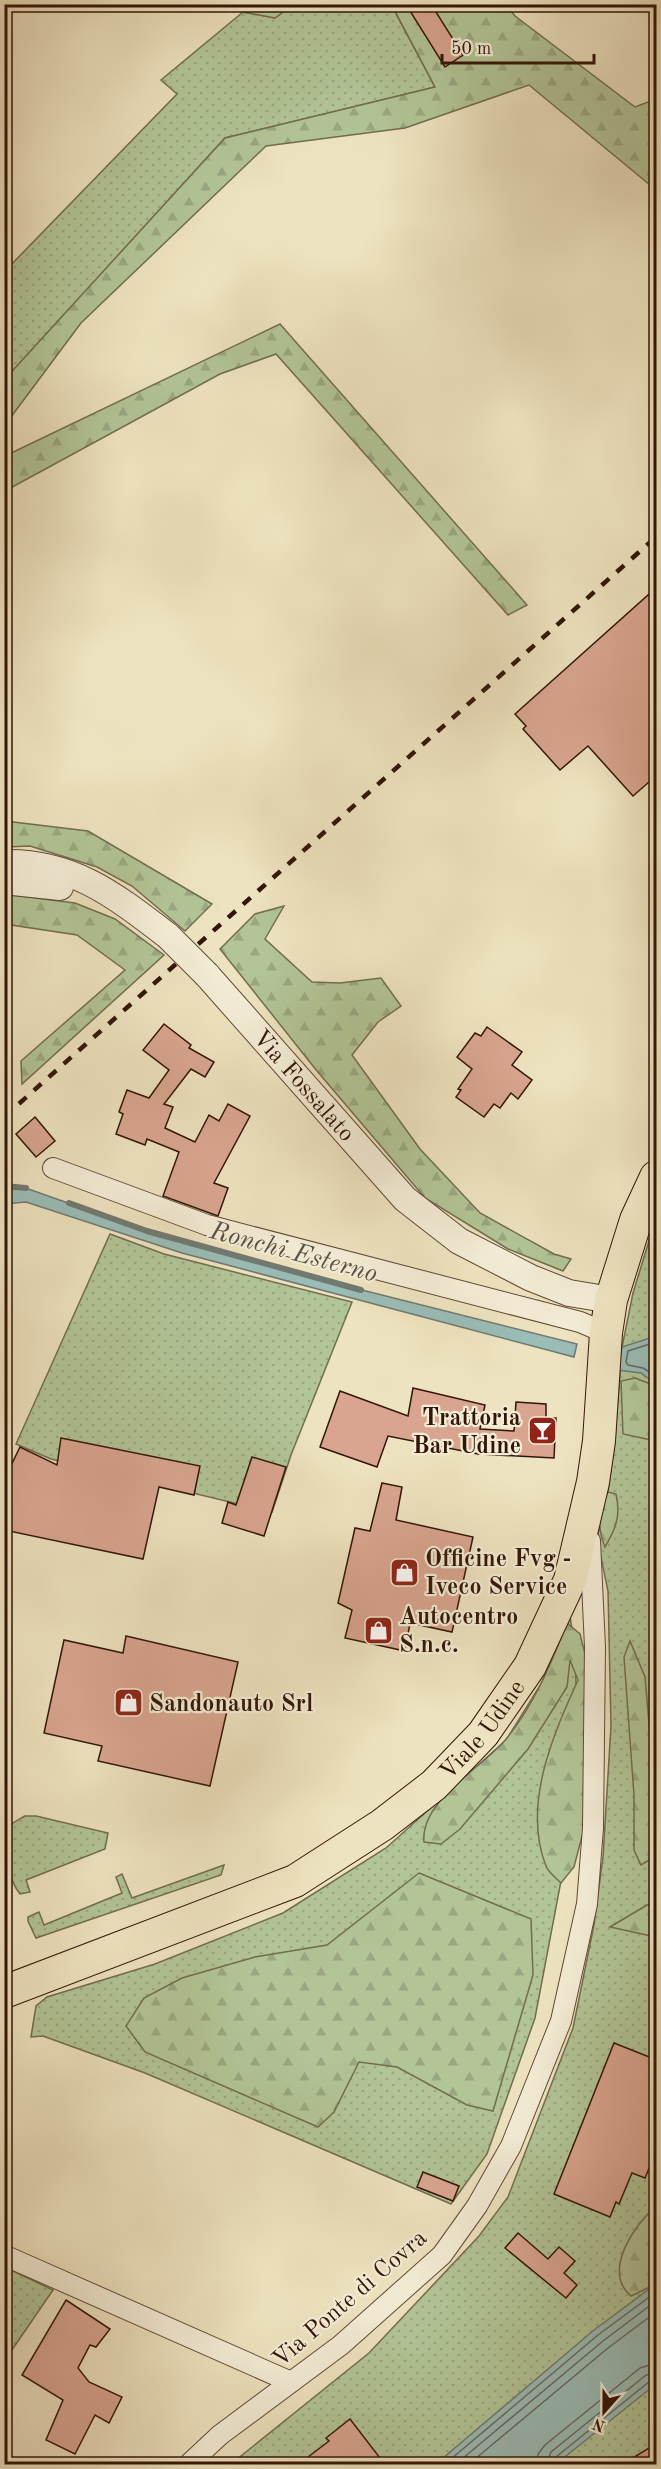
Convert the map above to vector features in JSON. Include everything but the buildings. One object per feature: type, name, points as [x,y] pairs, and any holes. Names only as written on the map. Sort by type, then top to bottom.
[{"type":"main road","name":"Viale Udine","points":[[4,1992],[295,1881],[382,1825],[434,1785],[483,1734],[530,1666],[570,1580],[593,1482],[599,1441],[606,1333],[611,1300],[636,1220],[657,1177]]},
{"type":"street","name":"Via Fossalato","points":[[4,863],[55,868],[88,879],[168,936],[207,975],[405,1199],[459,1241],[531,1278],[569,1293],[611,1300]]},
{"type":"street","points":[[4,881],[66,888],[119,899]]},
{"type":"street","points":[[53,1168],[207,1225],[580,1322],[606,1333]]},
{"type":"street","name":"Via Ponte di Covra","points":[[189,2464],[220,2435],[341,2345],[442,2255],[477,2206],[511,2146],[542,2073],[561,2021],[587,1904],[593,1828],[595,1647],[589,1564],[593,1482]]},
{"type":"street","points":[[8,2257],[291,2382]]},
{"type":"green space","points":[[239,5],[292,5],[275,18],[243,12]]},
{"type":"green space","points":[[292,5],[405,5],[396,14],[435,87],[225,138],[5,380],[5,271],[177,94],[161,80],[243,12],[275,18]]},
{"type":"green space","points":[[405,5],[506,5],[515,16],[635,107],[656,99],[656,190],[529,85],[405,128],[266,146],[81,323],[5,425],[4,380],[225,138],[435,87],[396,13]]},
{"type":"green space","points":[[280,324],[527,605],[508,615],[276,354],[220,374],[5,491],[5,456]]},
{"type":"green space","points":[[5,821],[88,831],[212,904],[185,931],[132,886],[97,867],[30,846],[5,847]]},
{"type":"green space","points":[[4,894],[75,903],[115,919],[164,955],[22,1084],[21,1061],[125,970],[77,935],[5,924]]},
{"type":"green space","points":[[284,906],[265,939],[312,982],[340,983],[381,978],[401,1006],[378,1022],[352,1055],[420,1149],[480,1213],[554,1254],[571,1259],[563,1271],[508,1249],[425,1198],[317,1071],[220,949],[255,914]]},
{"type":"green space","points":[[656,1218],[656,2464],[231,2464],[369,2353],[479,2236],[508,2197],[573,2028],[594,1925],[603,1857],[611,1726],[608,1591],[597,1538],[608,1492],[615,1440],[622,1347],[633,1293]]},
{"type":"green space","points":[[110,1234],[164,1254],[352,1302],[291,1455],[272,1512],[51,1459],[16,1444]]},
{"type":"green space","points":[[635,1378],[656,1386],[656,1441],[623,1434],[621,1381]]},
{"type":"green space","points":[[608,1492],[616,1494],[618,1515],[615,1528],[605,1547],[600,1519]]},
{"type":"green space","points":[[570,1617],[575,1646],[577,1725],[572,1823],[535,2018],[487,2154],[451,2204],[145,2073],[43,2036],[31,2037],[36,2006],[47,1997],[155,1964],[283,1913],[386,1848],[506,1740],[541,1684]]},
{"type":"green space","points":[[567,1623],[580,1634],[590,1674],[585,1825],[574,1867],[561,1883],[548,1870],[539,1843],[537,1819],[539,1795],[551,1747],[578,1680],[570,1660],[567,1687],[528,1749],[460,1829],[441,1844],[424,1842],[425,1827],[442,1798],[497,1749],[517,1725],[534,1697]]},
{"type":"green space","points":[[630,1641],[645,1677],[656,1805],[656,1856],[641,1865],[634,1850],[634,1795],[624,1657]]},
{"type":"green space","points":[[25,1816],[36,1816],[108,1833],[105,1849],[26,1880],[30,1892],[20,1894],[7,1863],[4,1837],[14,1822]]},
{"type":"green space","points":[[224,1865],[221,1875],[36,1938],[28,1921],[28,1917],[39,1912],[44,1925],[122,1893],[116,1877],[122,1874],[132,1898]]},
{"type":"green space","points":[[419,1873],[531,1919],[533,1975],[493,2111],[467,2105],[397,2067],[359,2062],[334,2112],[318,2127],[145,2052],[126,2026],[144,1998],[182,1978],[255,1957],[327,1945]]},
{"type":"green space","points":[[656,1903],[656,1937],[610,1927],[647,1905]]},
{"type":"green space","points":[[656,2206],[656,2284],[631,2296],[623,2286],[620,2262],[631,2236]]},
{"type":"green space","points":[[5,2267],[53,2290],[5,2360]]},
{"type":"water","points":[[5,1186],[20,1186],[147,1231],[358,1289],[577,1344],[574,1357],[182,1253],[26,1202],[5,1204]]},
{"type":"water","points":[[656,1336],[656,1384],[641,1373],[618,1370],[622,1347]]},
{"type":"water","points":[[656,2284],[656,2384],[556,2464],[436,2464],[594,2330]]},
{"type":"waterway","name":"Ronchi Esterno","points":[[4,1186],[26,1188]]},
{"type":"waterway","name":"Ronchi Esterno","points":[[69,1203],[147,1231],[361,1290]]},
{"type":"railway","points":[[4,1117],[656,537]]},
{"type":"place","name":"Trattoria Bar Udine","points":[[542,1431]]},
{"type":"place","name":"Officine Fvg - Iveco Service","points":[[404,1572]]},
{"type":"place","name":"Autocentro S.n.c.","points":[[378,1630]]},
{"type":"place","name":"Sandonauto Srl","points":[[128,1703]]}]
